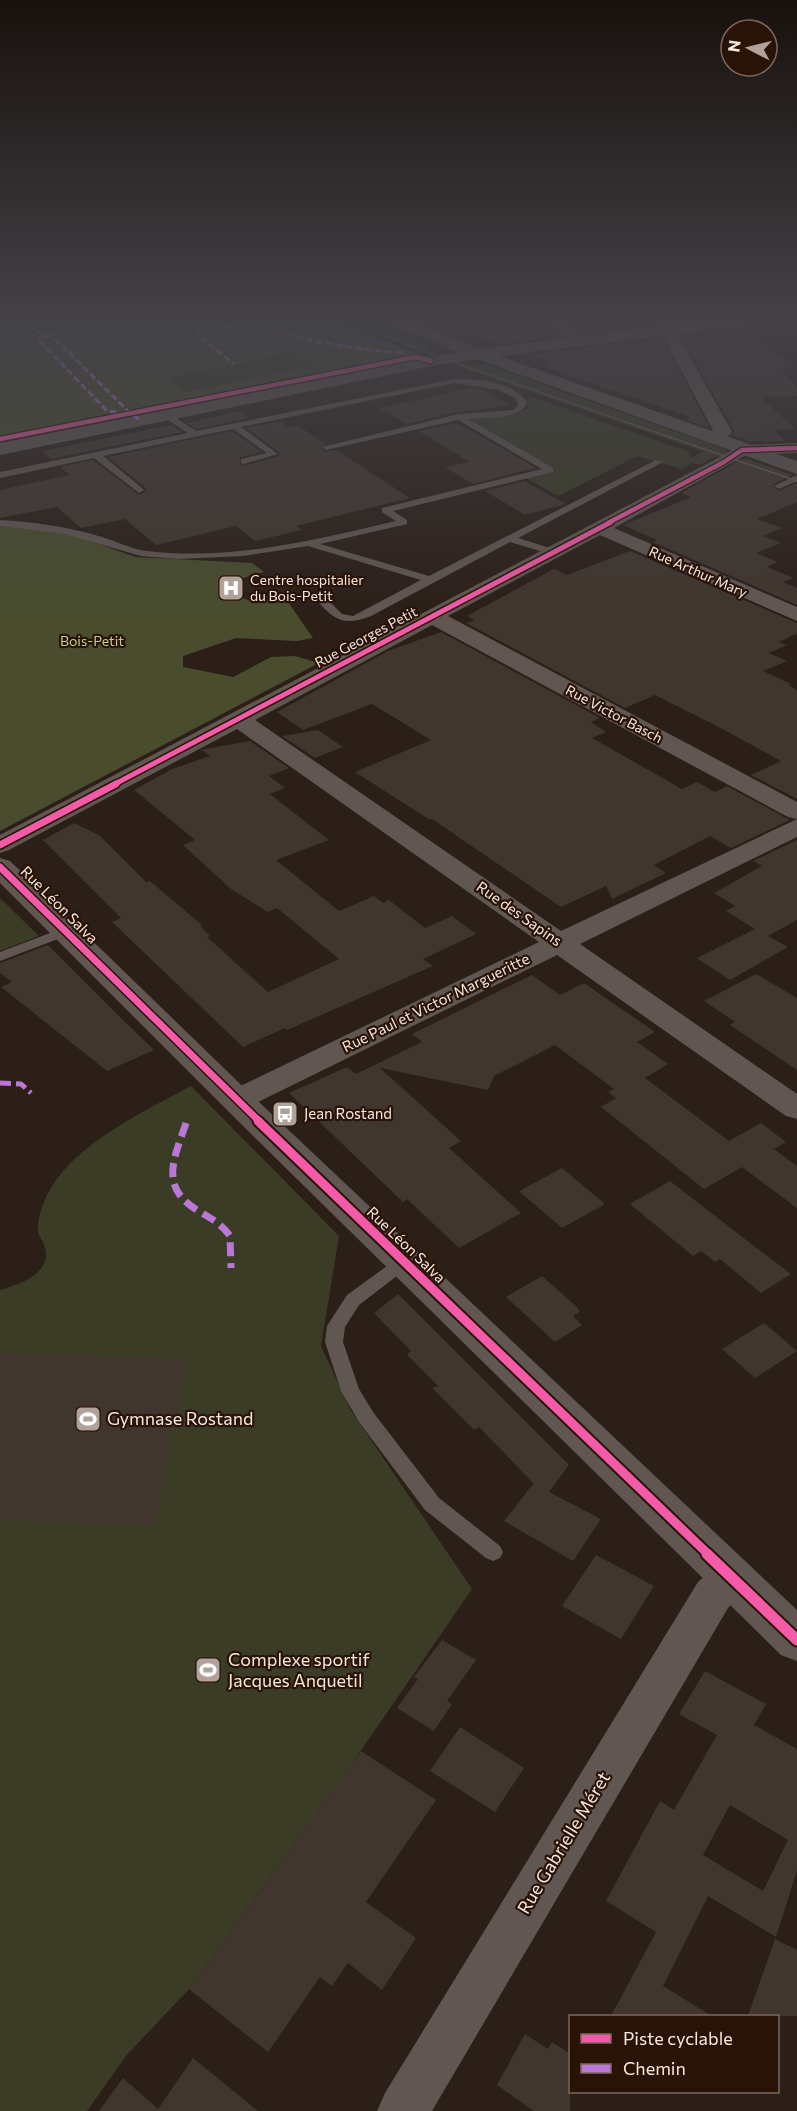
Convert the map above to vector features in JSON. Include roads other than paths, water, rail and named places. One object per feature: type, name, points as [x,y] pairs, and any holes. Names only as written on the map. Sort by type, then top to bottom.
[{"type":"street","points":[[0,448],[160,418]]},
{"type":"street","points":[[654,418],[711,438],[734,456],[797,468]]},
{"type":"street","points":[[711,438],[723,432],[715,418]]},
{"type":"street","points":[[734,456],[797,448]]},
{"type":"street","name":"Rue Georges Petit","points":[[0,845],[240,720],[734,456]]},
{"type":"street","name":"Rue Arthur Mary","points":[[598,528],[797,615]]},
{"type":"street","name":"Rue Victor Basch","points":[[431,616],[797,812]]},
{"type":"street","name":"Rue des Sapins","points":[[240,720],[797,1108]]},
{"type":"street","name":"Rue Paul et Victor Margueritte","points":[[237,1100],[797,827]]},
{"type":"street","name":"Rue Léon Salva","points":[[0,867],[404,1262],[797,1640]]},
{"type":"street","name":"Rue Gabrielle Méret","points":[[403,2111],[713,1595],[731,1578]]},
{"type":"lane","points":[[170,418],[195,434]]},
{"type":"lane","points":[[0,475],[276,418]]},
{"type":"lane","points":[[326,447],[457,418]]},
{"type":"lane","points":[[0,523],[76,533],[126,550],[174,556],[229,554],[307,543],[404,522],[385,510],[550,470],[460,418]]},
{"type":"lane","points":[[234,426],[274,454],[244,461]]},
{"type":"lane","points":[[96,455],[139,490]]},
{"type":"lane","points":[[322,600],[339,617],[354,619],[367,615],[429,579],[659,462]]},
{"type":"lane","points":[[779,486],[797,478]]},
{"type":"lane","points":[[509,538],[553,552]]},
{"type":"lane","points":[[307,543],[429,579]]},
{"type":"lane","points":[[0,957],[66,931]]},
{"type":"lane","points":[[404,1262],[353,1300],[336,1326],[334,1342],[350,1391],[366,1417],[425,1495],[432,1504],[493,1552]]},
{"type":"tram line","points":[[613,418],[797,481]]},
{"type":"place","name":"Centre hospitalier du Bois-Petit","points":[[231,588]]},
{"type":"place","name":"Jean Rostand","points":[[285,1114]]},
{"type":"place","name":"Gymnase Rostand","points":[[88,1419]]},
{"type":"place","name":"Complexe sportif Jacques Anquetil","points":[[208,1670]]},
{"type":"park label","name":"Bois-Petit","points":[[92,641]]}]
